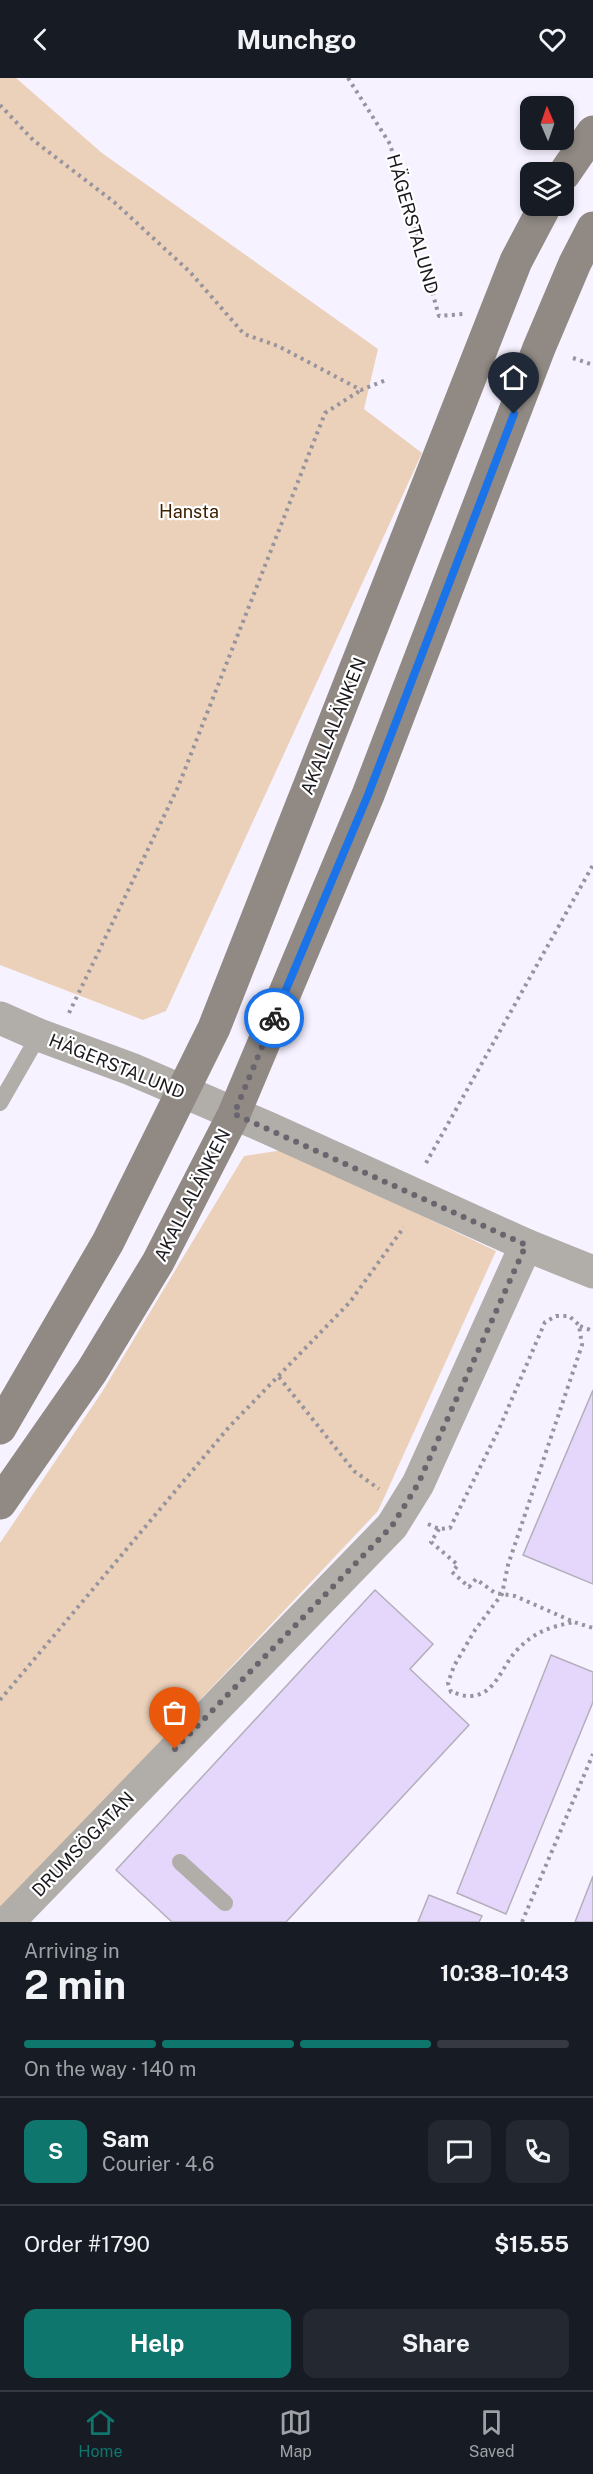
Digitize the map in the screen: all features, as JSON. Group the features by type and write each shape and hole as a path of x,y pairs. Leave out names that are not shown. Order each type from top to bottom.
{"main road":[{"path":"572,162 593,132"},
{"name":"AKALLALÄNKEN","path":"0,1428 108,1242 214,1028 516,261 540,216"},
{"name":"AKALLALÄNKEN","path":"0,1503 92,1371 158,1262 234,1114 368,795 539,348 575,263 593,228"}],"street":[{"name":"HÄGERSTALUND","path":"0,1018 131,1069 526,1245 593,1272"},
{"name":"DRUMSÖGATAN","path":"26,1916 392,1526 418,1484 526,1245"}],"lane":[{"path":"0,1103 47,1038"},
{"path":"180,1862 225,1903"}],"path":[{"name":"HÄGERSTALUND","path":"348,78 390,144 439,316 470,314"},
{"path":"0,105 33,140 114,202 190,272 244,334 278,346 361,390"},
{"path":"573,358 593,365"},
{"path":"47,1038 178,787 326,413 361,390 386,380"},
{"path":"426,1164 593,865"},
{"path":"0,1700 229,1427 350,1302 404,1227"},
{"path":"427,1523 439,1529 450,1528 458,1515 499,1429 545,1322 556,1316 569,1316 579,1325 593,1331"},
{"path":"574,1622 544,1628 515,1651 499,1677 486,1691 470,1696 452,1692 448,1683 454,1666 475,1630 502,1594 508,1564 582,1345 579,1325"},
{"path":"279,1377 354,1471 381,1490"},
{"path":"439,1529 431,1542 458,1565 452,1572 469,1587 476,1579 495,1593 515,1596 593,1628"},
{"path":"522,1922 593,1754"}],"green space":[{"name":"Hansta","path":"0,78 16,78 102,153 378,349 364,409 422,453 166,1011 143,1020 0,965"},
{"path":"283,1150 496,1251 378,1511 0,1912 0,1543 102,1392 244,1156"}],"building":[{"path":"593,1390 593,1584 523,1555"},
{"path":"375,1590 433,1644 410,1669 469,1725 286,1922 172,1922 116,1870"},
{"path":"551,1655 593,1672 593,1702 506,1914 457,1893"},
{"path":"593,1876 593,1922 575,1922"},
{"path":"429,1895 482,1916 479,1922 418,1922"}],"way so far":[{"path":"175,1749 392,1526 418,1484 526,1245 234,1114 274,1018"}],"route":[{"path":"274,1018 368,795 514,414"}]}
